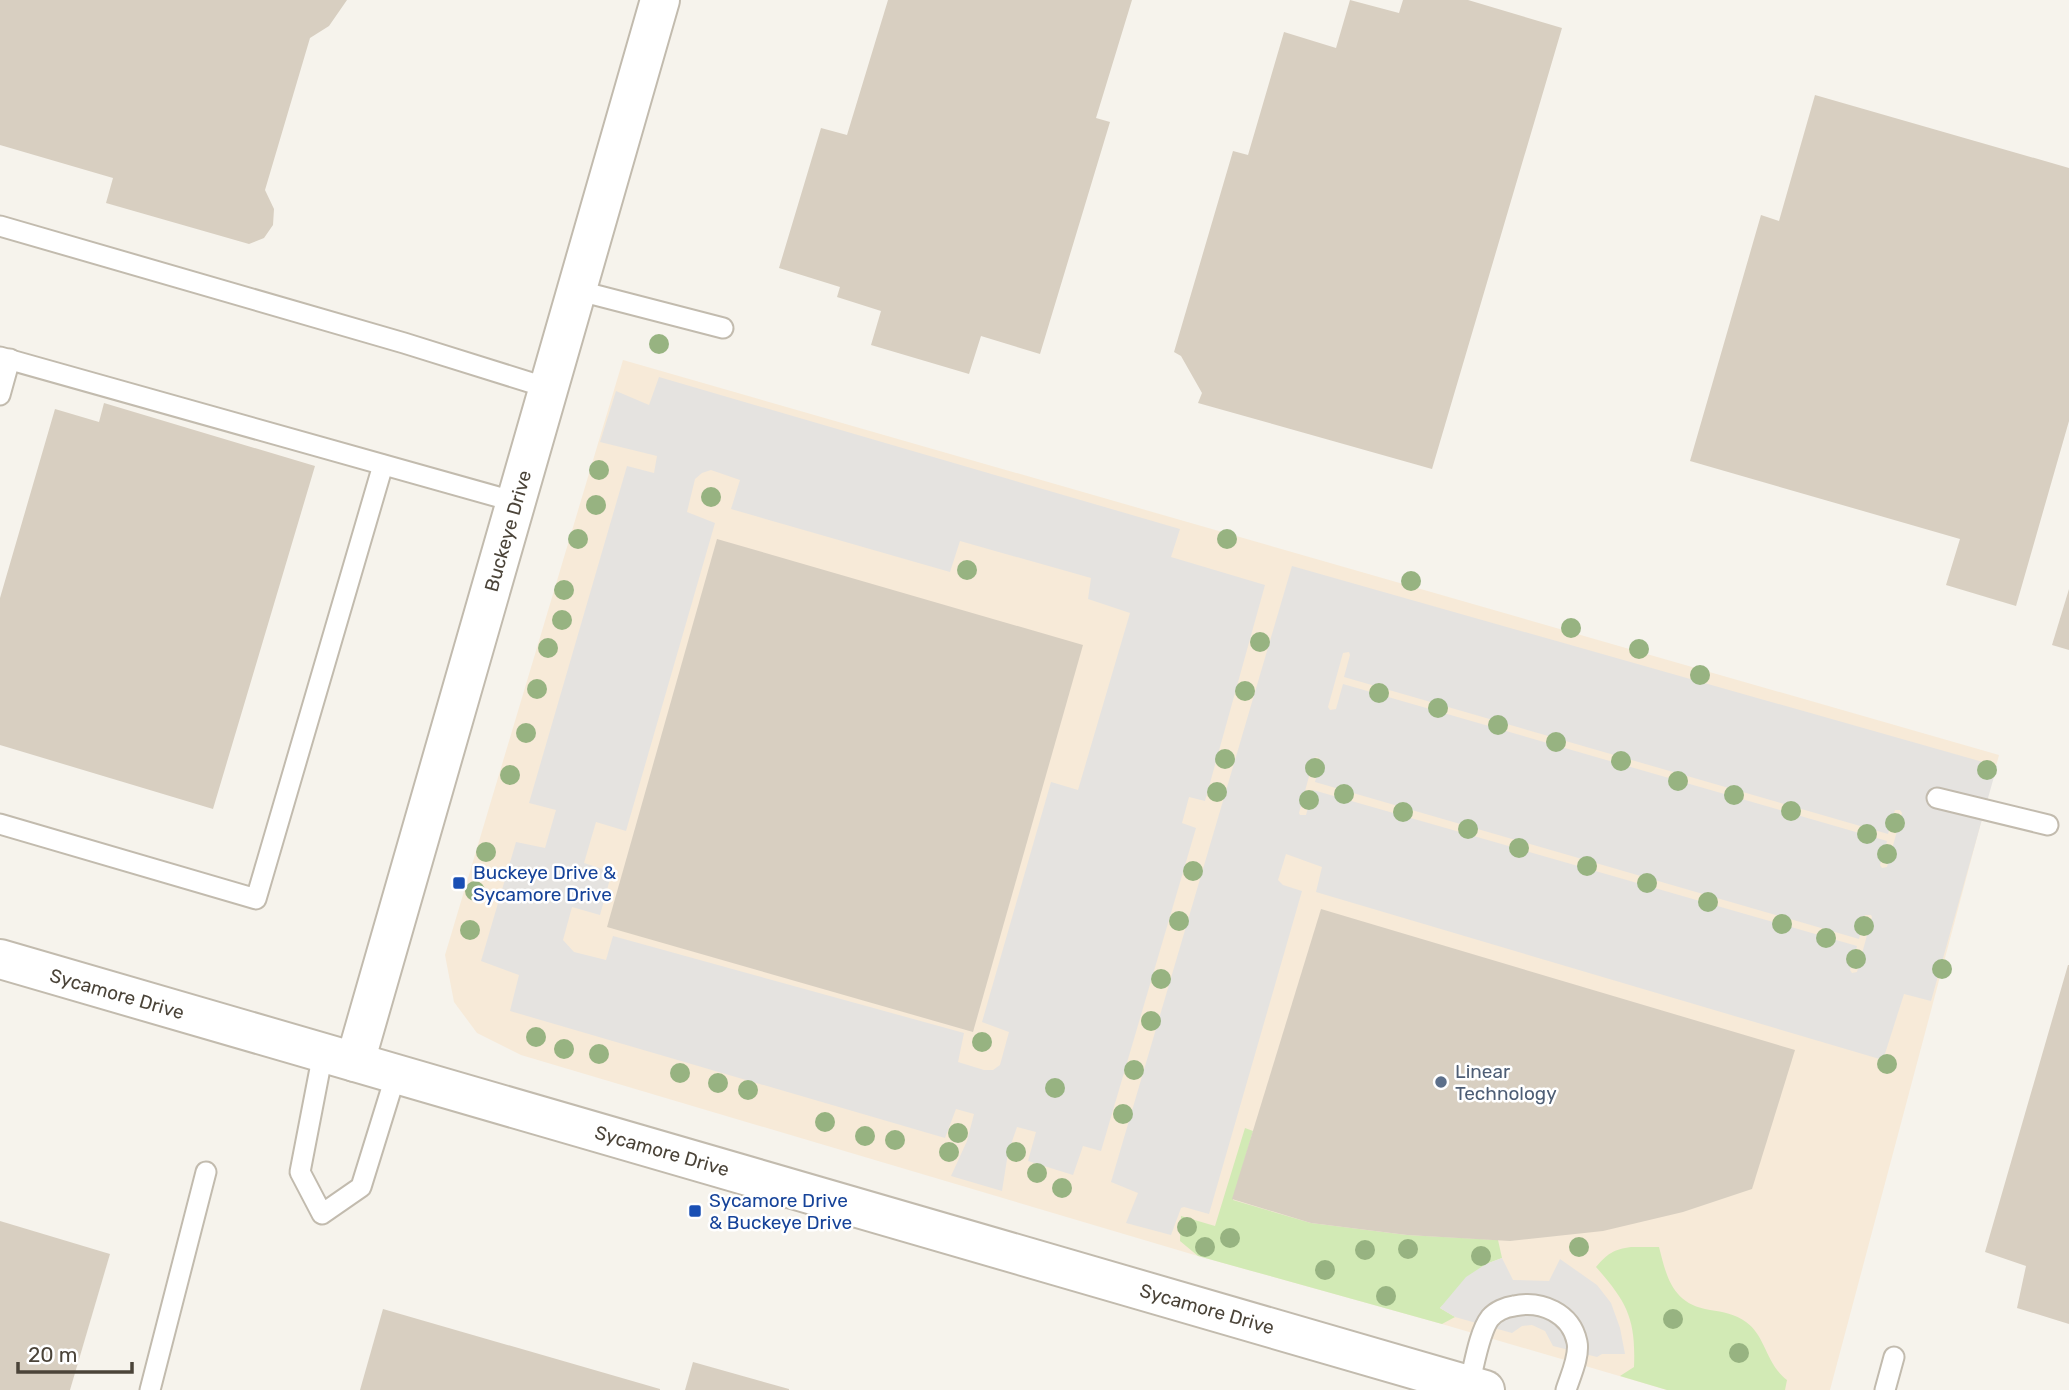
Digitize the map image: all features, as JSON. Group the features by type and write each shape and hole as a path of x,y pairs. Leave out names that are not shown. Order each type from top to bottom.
{"street":[{"name":"Buckeye Drive","path":"339,1058 516,502 660,0"},
{"name":"Sycamore Drive","path":"0,960 396,1074 1422,1381 1477,1388"}],"lane":[{"path":"0,226 548,388"},
{"path":"576,290 723,328"},
{"path":"0,395 5,358 516,502"},
{"path":"0,824 256,899 383,465"},
{"path":"1937,799 2048,825"},
{"path":"339,1058 300,1172 323,1214 361,1187 396,1074"},
{"path":"150,1390 206,1172"},
{"path":"1477,1388 1486,1325 1492,1315 1506,1307 1527,1303 1540,1304 1556,1312 1572,1326 1578,1345 1566,1390"},
{"path":"1885,1390 1894,1357"}],"shaded area":[{"name":"Linear Technology","path":"623,360 1999,755 1830,1390 1667,1390 1198,1256 521,1055 477,1033 454,1002 445,955"},
{"path":"659,377 1180,529 1171,557 1265,585 1205,801 1189,797 1182,823 1196,828 1101,1151 1083,1146 1073,1175 1028,1161 1036,1132 1017,1127 1008,1153 1002,1191 951,1176 967,1141 974,1114 956,1109 945,1138 510,1011 519,975 481,961 516,842 545,848 556,810 529,803 627,466 654,473 657,456 600,442 616,391 649,405","holes":["711,470 740,480 731,509 950,572 960,541 1091,578 1088,599 1130,613 1078,790 1051,782 982,1022 1009,1032 1000,1065 993,1070 958,1062 964,1033 613,936 606,960 574,952 563,940 572,907 600,915 612,872 584,863 596,822 626,831 715,523 687,512 695,479"]},
{"path":"1292,566 1997,766 1931,1001 1904,994 1883,1060 1316,892 1322,867 1286,854 1278,880 1283,885 1302,891 1209,1214 1181,1208 1171,1235 1126,1223 1138,1193 1111,1182","holes":["1349,652 1344,677 1888,834 1895,810 1900,810 1902,813 1887,867 1882,868 1880,865 1887,841 1343,684 1336,709 1330,710 1328,707 1343,653","1314,758 1321,760 1315,782 1859,939 1865,915 1871,915 1857,972 1852,973 1850,970 1857,946 1313,790 1306,815 1300,815"]},
{"path":"1502,1258 1513,1280 1549,1281 1560,1259 1597,1285 1611,1303 1625,1354 1602,1354 1597,1357 1553,1346 1545,1331 1532,1325 1522,1326 1512,1333 1455,1317 1440,1308 1466,1277 1486,1264"}],"green space":[{"path":"1245,1128 1253,1131 1233,1200 1311,1223 1407,1235 1498,1240 1502,1258 1486,1264 1440,1308 1455,1317 1442,1324 1198,1256 1180,1241 1181,1216 1215,1226"},
{"path":"1631,1247 1659,1247 1665,1270 1680,1296 1698,1307 1738,1317 1753,1328 1774,1366 1787,1380 1785,1390 1667,1390 1620,1376 1634,1367 1631,1323 1622,1301 1596,1267 1611,1253"}],"building":[{"path":"0,0 347,0 329,26 310,38 265,190 274,209 273,225 264,238 249,244 106,203 113,178 0,145"},
{"path":"888,0 1132,0 1096,118 1110,122 1040,354 981,336 969,374 871,345 881,311 837,297 840,287 779,268 821,128 847,135"},
{"path":"1350,0 1399,13 1403,0 1468,0 1562,28 1432,469 1198,403 1202,393 1181,356 1174,352 1233,151 1248,155 1284,32 1336,48"},
{"path":"1815,95 2069,168 2069,421 2016,606 1946,585 1960,539 1690,461 1761,215 1779,221"},
{"path":"104,403 315,466 213,809 0,745 0,598 55,409 99,422"},
{"path":"717,539 1083,645 973,1032 607,927"},
{"path":"2069,589 2069,650 2052,645"},
{"path":"1321,909 1795,1050 1752,1189 1683,1212 1603,1231 1510,1241 1407,1235 1311,1223 1232,1199"},
{"path":"2068,965 2069,1324 2017,1308 2026,1266 1985,1252"},
{"path":"0,1221 110,1254 70,1390 0,1390"},
{"path":"383,1309 660,1389 660,1390 360,1390"},
{"path":"693,1362 789,1389 789,1390 685,1390"}],"place":[{"name":"Buckeye Drive & Sycamore Drive","path":"459,883"},
{"name":"Linear Technology","path":"1441,1082"},
{"name":"Sycamore Drive & Buckeye Drive","path":"695,1211"}]}
